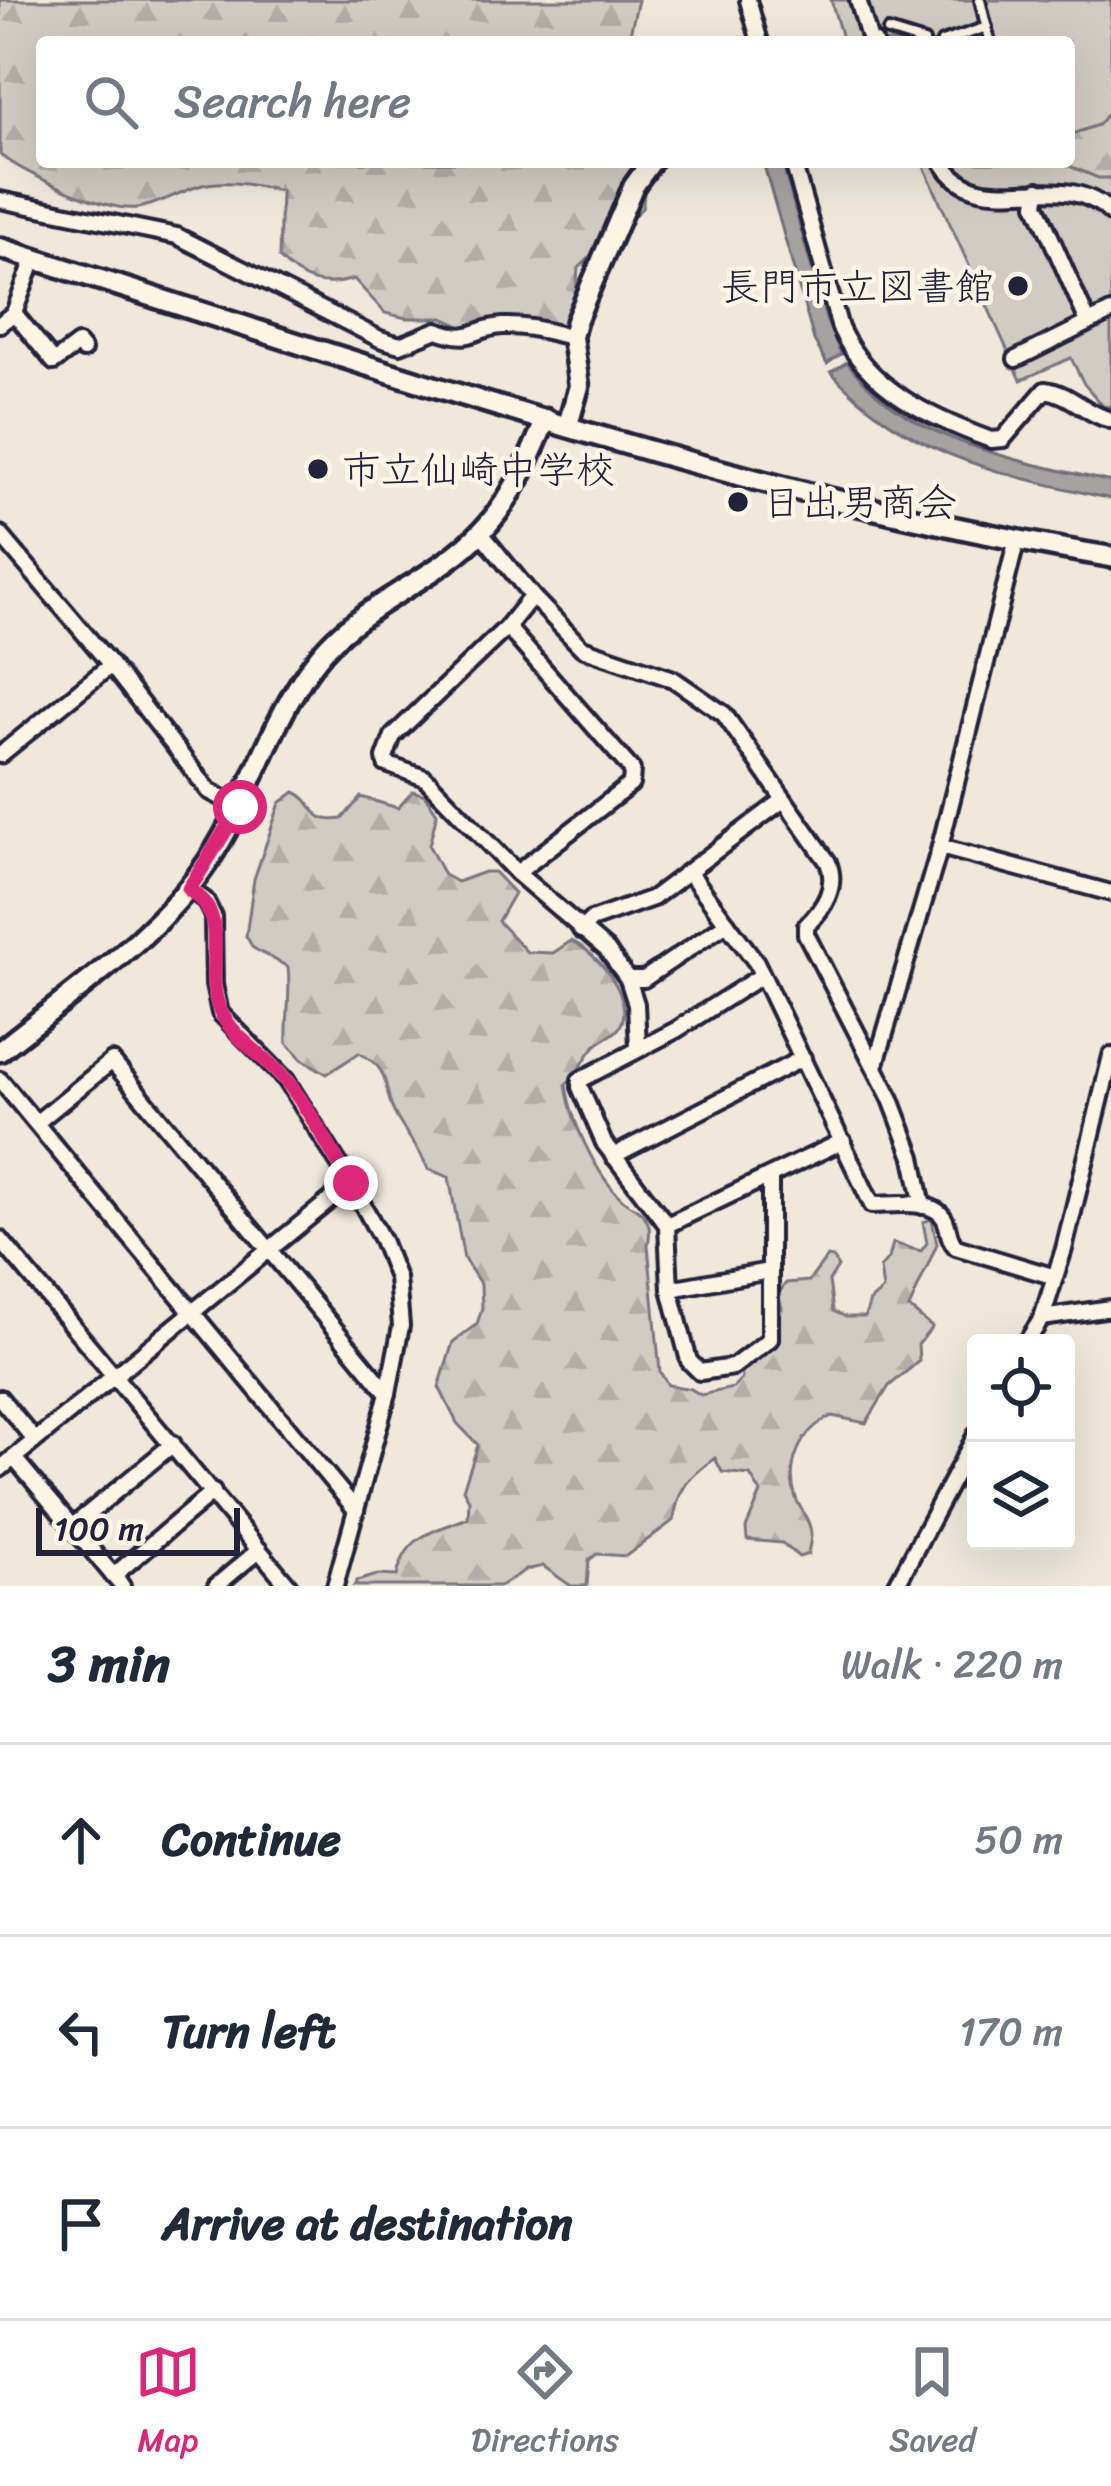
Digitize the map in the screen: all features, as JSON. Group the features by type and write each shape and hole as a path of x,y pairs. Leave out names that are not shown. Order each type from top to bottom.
{"street":[{"path":"748,0 758,36"},
{"path":"858,0 869,36"},
{"path":"568,425 579,386 572,338 633,187 647,168"},
{"path":"796,168 840,328 852,353 872,374 917,407 991,440 1003,439 1045,390 1062,392 1093,416 1111,420"},
{"path":"946,168 955,179 991,194 1066,190 1092,197 1111,214"},
{"path":"1016,358 1102,320 1036,205 1038,190"},
{"path":"0,200 177,236 380,340 400,345 437,330 461,339 497,326 530,327 572,338"},
{"path":"0,248 546,419 789,488 1111,556"},
{"path":"0,323 14,313 34,259"},
{"path":"14,313 54,362 78,344 82,350"},
{"path":"0,1051 189,889 240,807 310,669 336,639 481,533 506,503 546,419"},
{"path":"481,533 582,648 673,679 724,714 832,870 824,908 806,926 806,934 875,1067 913,1157 923,1206"},
{"path":"0,534 111,664 209,791 240,807"},
{"path":"875,1067 940,847 1017,539"},
{"path":"532,596 507,627 393,736 386,764 424,778 517,873 608,950 628,979 636,1004 638,1048"},
{"path":"507,627 632,770 632,784 517,873"},
{"path":"0,755 111,664"},
{"path":"581,930 591,920 653,898 782,801"},
{"path":"940,847 1111,893"},
{"path":"689,872 761,976 872,1205 923,1206 941,1214 956,1247 1052,1276"},
{"path":"189,889 205,900 213,916 214,985 220,1013 286,1080 351,1183 397,1278 401,1326 388,1393 335,1586"},
{"path":"628,979 644,979 727,922"},
{"path":"761,976 676,1030 580,1080 613,1156 668,1225 670,1289 689,1361 700,1372 733,1367 770,1340 770,1177"},
{"path":"1032,1334 1042,1318 1064,1249 1111,1056"},
{"path":"613,1156 803,1058"},
{"path":"36,1123 112,1061 388,1393"},
{"path":"0,1080 356,1510"},
{"path":"668,1225 843,1141"},
{"path":"0,1469 351,1183"},
{"path":"0,1239 289,1586"},
{"path":"670,1289 769,1270"},
{"path":"1042,1318 1111,1308"},
{"path":"0,1398 34,1439"},
{"path":"896,1586 972,1442"},
{"path":"72,1527 172,1444"},
{"path":"14,1458 117,1581 213,1492"},
{"path":"216,1586 259,1550"}],"lane":[{"path":"980,0 989,36"},
{"path":"960,36 987,27"},
{"path":"888,31 904,36"}],"green space":[{"path":"0,0 638,0 629,36 36,36 36,168 648,168 642,208 578,269 566,325 538,337 469,330 443,318 385,313 354,279 312,281 295,272 279,258 281,191 208,184 145,206 123,208 67,190 0,155"},
{"path":"831,0 1111,0 1111,407 1103,406 1084,384 1071,358 1021,380 925,168 1075,168 1075,36 841,36"},
{"path":"1111,109 1111,178 1074,168 1075,133 1098,125"},
{"path":"413,791 425,795 437,813 429,846 444,875 457,882 494,872 514,893 498,921 527,952 553,953 571,941 592,955 619,991 623,1017 619,1028 595,1046 566,1084 594,1161 612,1189 643,1214 648,1224 660,1372 668,1385 701,1395 733,1388 742,1379 741,1366 778,1341 777,1315 782,1308 778,1294 786,1283 809,1281 827,1257 838,1267 829,1281 833,1311 865,1317 870,1301 883,1290 880,1268 893,1243 921,1251 927,1243 923,1222 932,1219 937,1244 909,1308 932,1327 918,1345 919,1361 889,1386 866,1423 832,1416 811,1430 798,1450 793,1486 811,1529 808,1554 799,1557 782,1543 747,1540 746,1528 761,1493 750,1475 722,1472 715,1458 686,1484 674,1520 626,1556 597,1554 589,1560 587,1586 571,1586 543,1566 500,1586 354,1586 377,1575 397,1576 414,1543 468,1518 469,1500 463,1489 478,1445 457,1423 439,1387 453,1342 477,1324 481,1285 464,1259 449,1177 428,1169 392,1108 378,1067 359,1053 327,1074 302,1059 287,1043 288,967 253,948 246,936 254,879 280,803 295,792 318,815 331,820 342,819 361,797 398,808"}],"shaded area":[{"path":"765,168 784,168 826,319 841,354 827,364 814,340"},
{"path":"847,362 872,390 933,430 1002,456 1111,482 1111,499 996,471 925,443 892,425 831,372"}],"place":[{"name":"長門市立図書館","path":"1018,286"},
{"name":"市立仙崎中学校","path":"318,469"},
{"name":"日出男商会","path":"738,502"}],"route":[{"path":"240,807 189,889 205,900 213,916 214,985 220,1013 286,1080 351,1183"}]}
